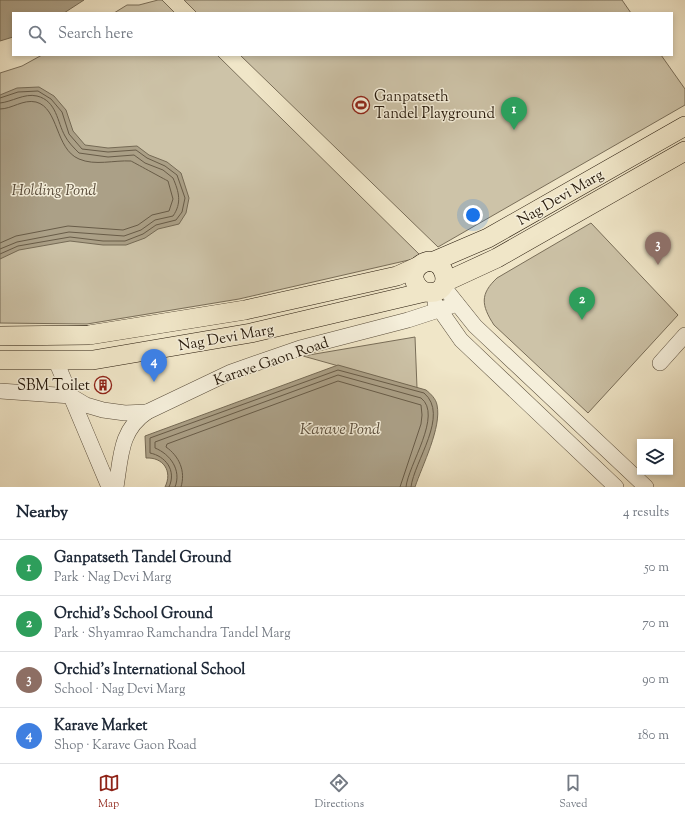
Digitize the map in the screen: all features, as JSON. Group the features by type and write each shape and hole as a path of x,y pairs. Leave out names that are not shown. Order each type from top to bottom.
{"main road":[{"name":"Nag Devi Marg","path":"0,336 89,335 245,310 397,276 488,238 685,126"},
{"name":"Nag Devi Marg","path":"0,360 93,360 251,334 436,288 497,258 685,151"},
{"path":"425,264 442,267 444,271 436,288 416,287 414,282 414,272 425,264"}],"street":[{"path":"436,288 457,304 475,326 646,487"},
{"path":"436,288 439,311 461,340 616,487"},
{"name":"Karave Gaon Road","path":"116,487 126,436 130,427 137,419 147,412 231,372 300,348 439,311 457,304"},
{"path":"660,363 683,341"},
{"path":"56,361 108,487"},
{"path":"0,392 71,396 86,405 103,410 126,413 147,412"}],"shaded area":[{"path":"162,0 174,12 116,12 127,5 139,5"},
{"path":"184,0 622,0 630,12 196,12"},
{"path":"40,56 218,56 422,257 239,299 87,324 0,323 0,73 22,66"},
{"path":"241,56 662,56 685,89 685,105 438,247"},
{"path":"591,223 678,315 588,413 494,325 485,306 484,300 488,289 497,278"},
{"path":"415,337 417,388 303,356"}],"water":[{"path":"0,0 84,0 66,12 12,12 12,37 0,41"},
{"name":"Holding Pond","path":"39,87 54,96 66,110 73,131 85,145 108,148 137,146 149,155 167,162 181,173 189,198 186,213 179,224 158,229 145,238 126,245 103,245 70,241 19,250 0,259 0,95 17,88"},
{"name":"Karave Pond","path":"338,365 426,390 434,399 437,405 437,424 415,487 165,487 168,476 165,466 157,460 146,458 145,436"}],"place":[{"name":"Ganpatseth Tandel Playground","path":"361,105"},
{"name":"Ganpatseth Tandel Ground","path":"514,130"},
{"name":"Orchid's International School","path":"658,265"},
{"name":"Orchid's School Ground","path":"582,320"},
{"name":"Karave Market","path":"154,382"},
{"name":"SBM Toilet","path":"103,385"}]}
